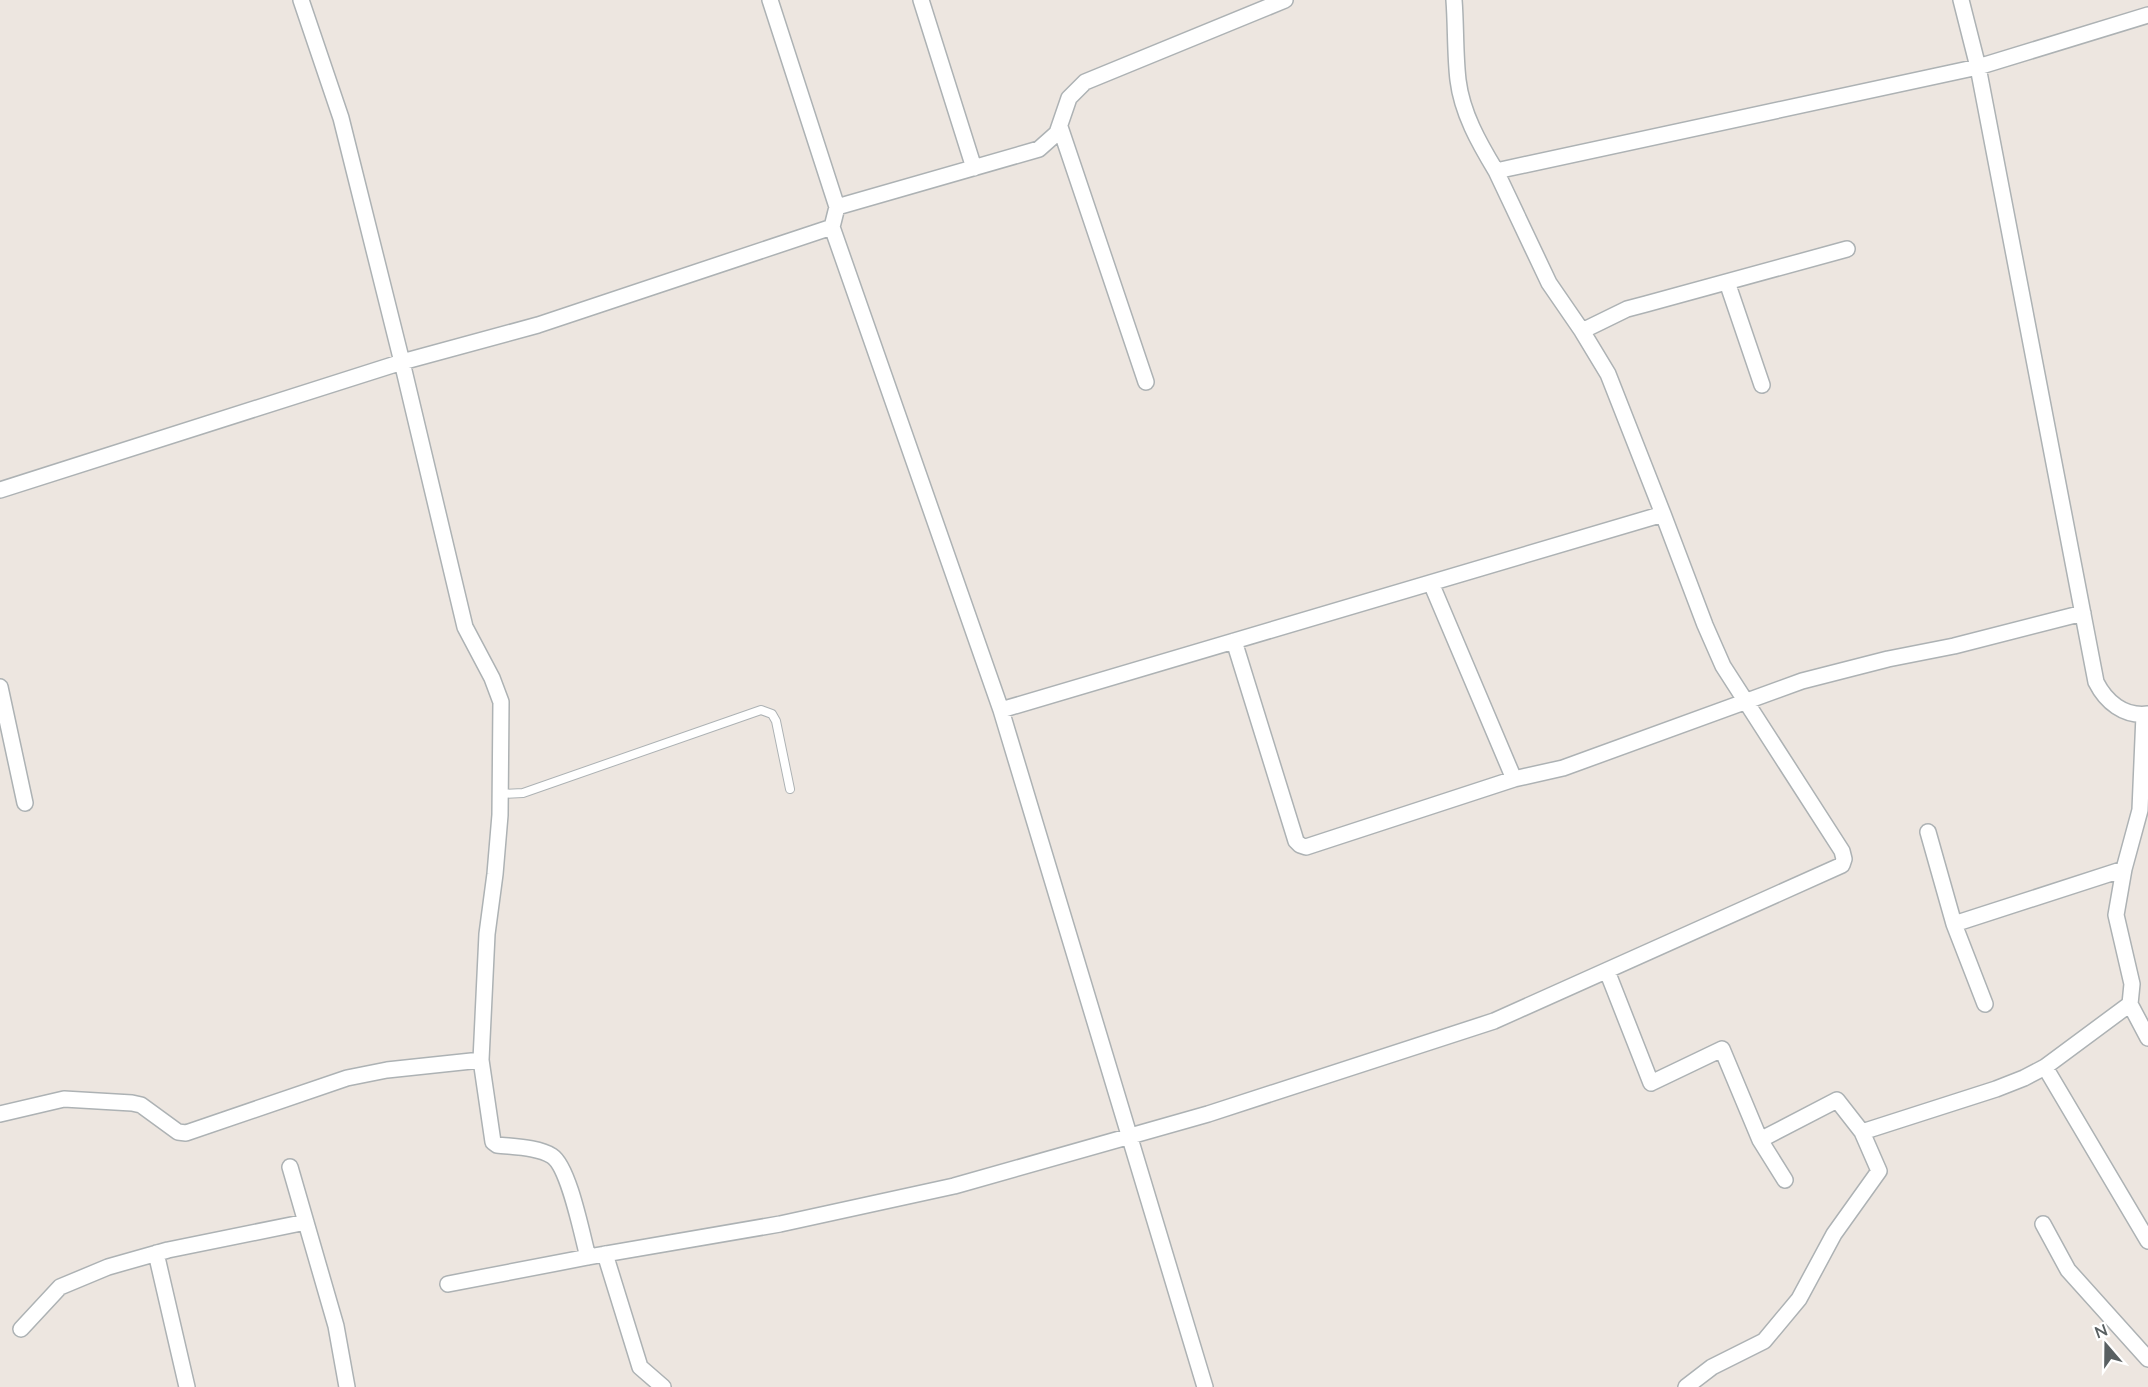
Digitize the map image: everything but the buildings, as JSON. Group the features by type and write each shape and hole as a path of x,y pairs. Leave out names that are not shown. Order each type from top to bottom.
{"street":[{"path":"301,0 341,118 465,627 492,678 501,702 500,794 495,874 487,934 481,1060 493,1142 497,1145 545,1152 560,1163 588,1257"},
{"path":"770,0 837,207 832,227 1001,710 1205,1387"},
{"path":"921,0 974,168"},
{"path":"837,207 1039,148 1052,139 1059,127 1069,98 1085,82 1284,0"},
{"path":"448,1284 780,1224 954,1186 1220,1111 1494,1021 1842,865 1844,859 1842,851 1723,666 1608,374 1549,283 1496,171 1477,140 1461,96 1458,80 1455,0"},
{"path":"1961,0 1978,67 2096,682 2102,694 2113,705 2125,712 2146,715 2140,810 2124,869 2116,915 2132,984 2130,1004 2148,1038"},
{"path":"1496,171 1978,67 2148,15"},
{"path":"1059,127 1146,382"},
{"path":"0,490 402,362 538,325 832,227"},
{"path":"1582,331 1627,309 1847,249"},
{"path":"1727,282 1762,385"},
{"path":"1001,710 1663,514"},
{"path":"1431,583 1514,778"},
{"path":"1234,641 1296,841 1306,847 1514,778 1563,768 1802,681 2083,613"},
{"path":"0,687 25,803"},
{"path":"1928,832 1954,924 1985,1004"},
{"path":"1954,924 2124,869"},
{"path":"1607,971 1651,1083 1722,1049 1760,1140 1785,1180"},
{"path":"1862,1132 1996,1089 2045,1067 2130,1004"},
{"path":"0,1114 64,1099 132,1102 141,1105 178,1132 186,1133 347,1078 387,1070 481,1060"},
{"path":"2045,1067 2148,1241"},
{"path":"1686,1387 1712,1367 1764,1341 1799,1299 1834,1234 1879,1171 1862,1132 1837,1100 1760,1140"},
{"path":"290,1167 336,1326 347,1387"},
{"path":"21,1329 60,1287 108,1267 156,1253 306,1222"},
{"path":"2043,1224 2068,1270 2146,1354"},
{"path":"156,1253 187,1387"},
{"path":"605,1254 640,1367 663,1387"}],"lane":[{"path":"500,794 523,793 761,710 772,714 776,721 790,789"}]}
